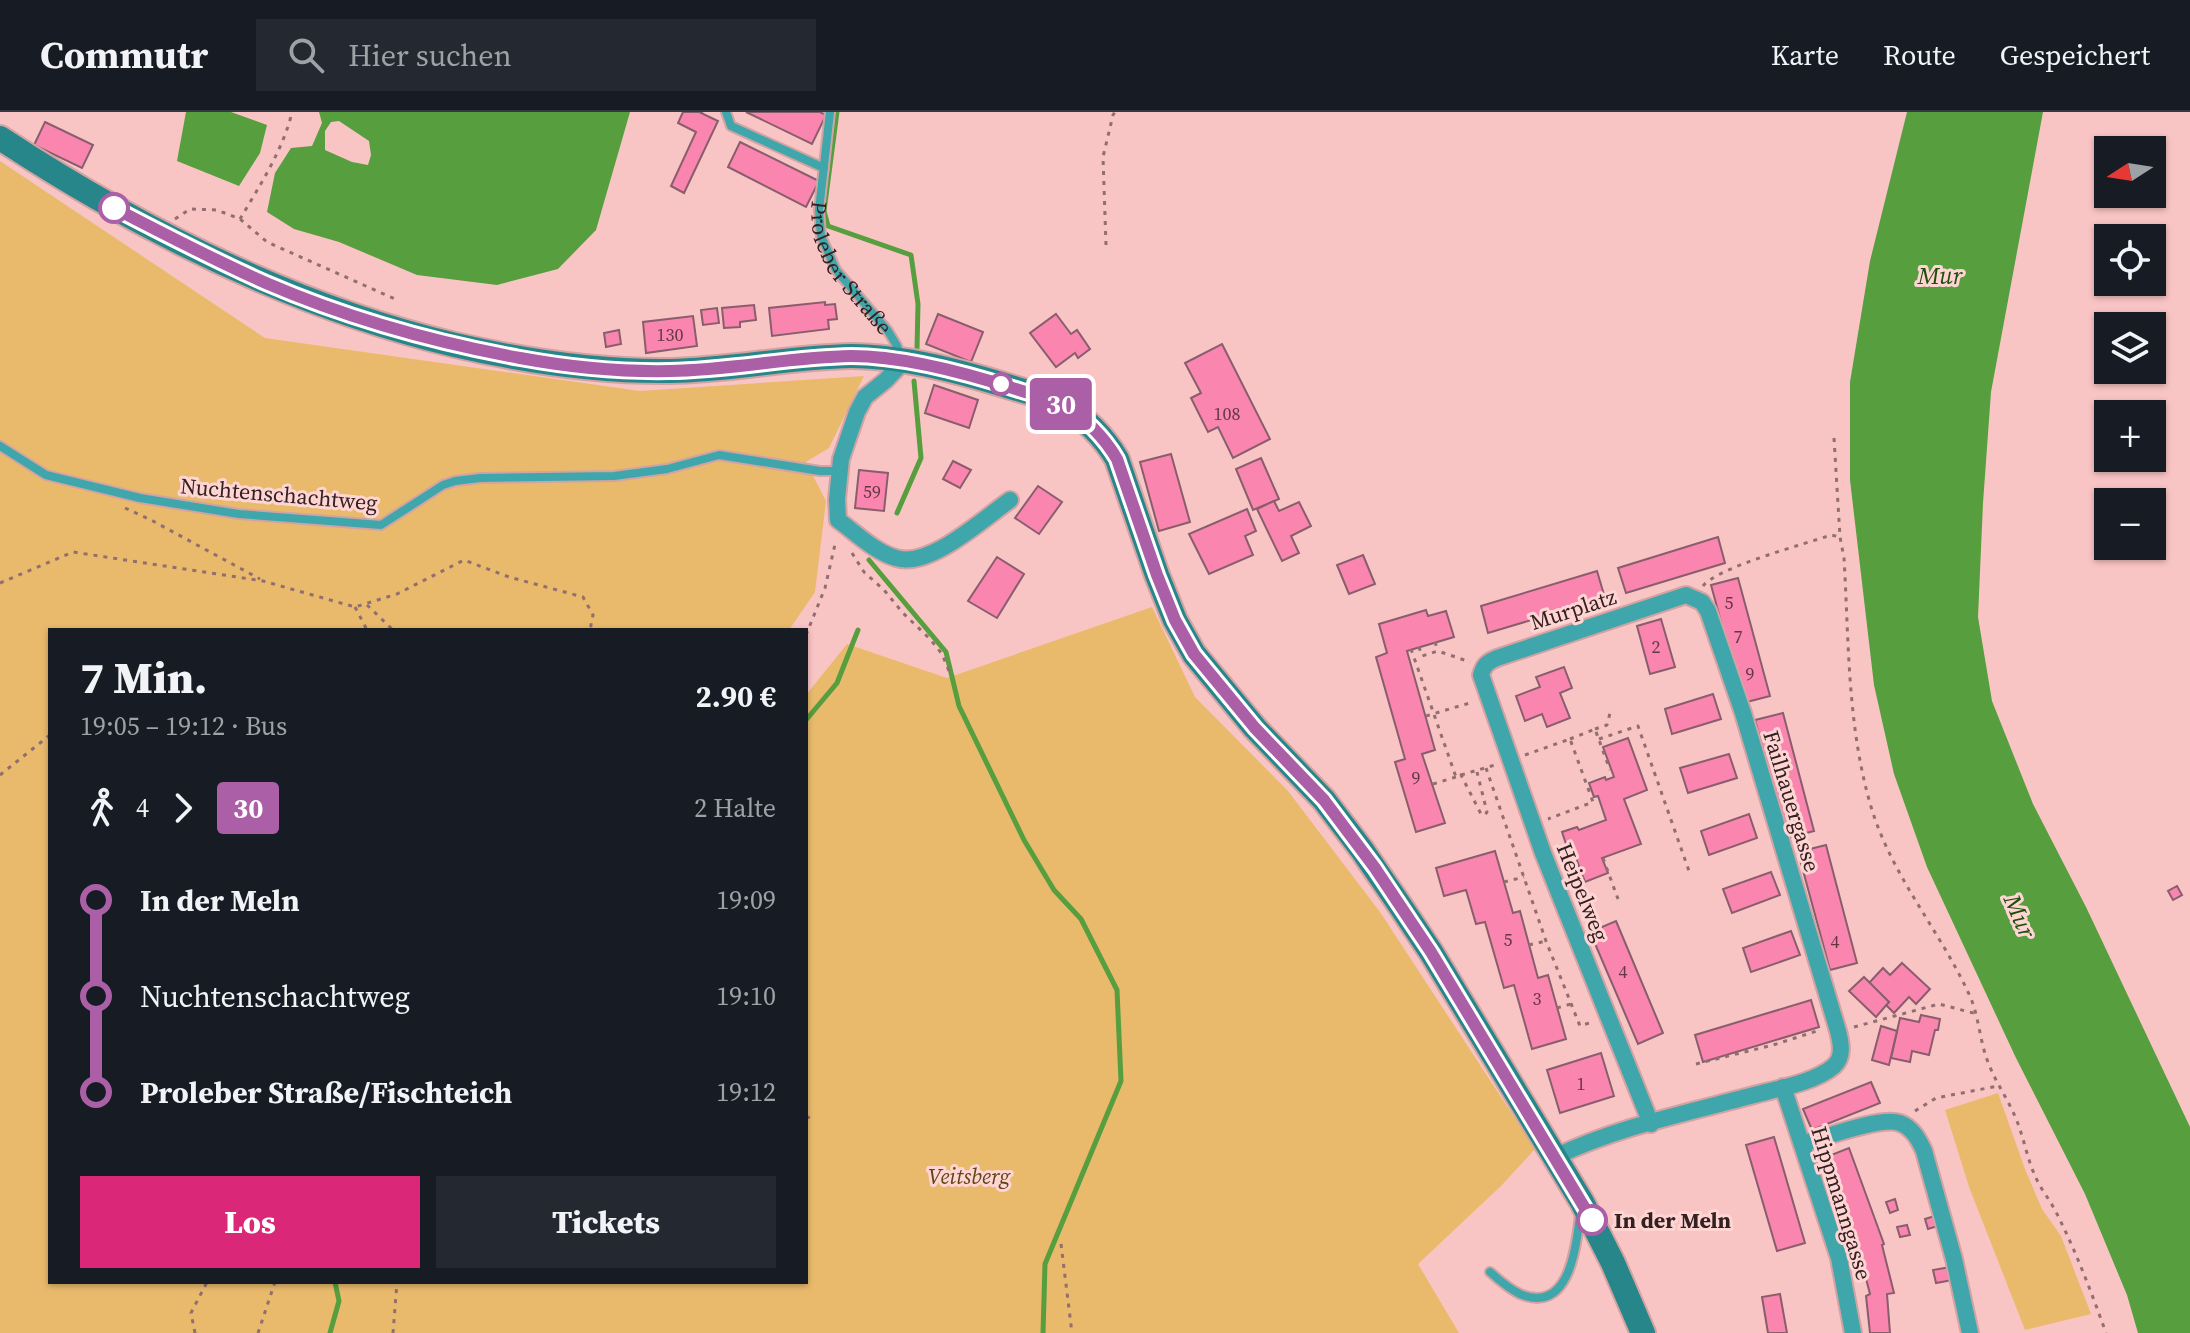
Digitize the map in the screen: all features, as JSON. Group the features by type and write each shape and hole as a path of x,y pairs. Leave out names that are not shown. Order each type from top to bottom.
{"main road":[{"name":"Proleber Straße","path":"0,138 46,169 160,232 269,284 349,314 442,341 522,358 582,366 668,371 725,369 852,356 903,362 998,383 1060,403 1079,416 1108,444 1125,477 1157,575 1175,620 1194,654 1255,728 1324,800 1431,952 1582,1202 1643,1333"}],"street":[{"name":"Proleber Straße","path":"838,520 841,459 857,412 865,397 903,362"},
{"path":"838,520 880,551 897,559 915,560 935,553 1010,500"},
{"name":"Murplatz","path":"1482,671 1488,662 1497,658 1690,596"},
{"name":"Failhauergasse","path":"1690,596 1708,611 1743,713 1838,1031"},
{"name":"Heipelweg","path":"1482,671 1488,697 1533,824 1651,1124"},
{"path":"1555,1157 1611,1134 1820,1075 1840,1059 1838,1031"},
{"name":"Hippmanngasse","path":"1783,1087 1839,1258 1853,1333"},
{"path":"1802,1144 1872,1123 1897,1121 1917,1137 1924,1151 1954,1259 1970,1333"}],"lane":[{"name":"Proleber Straße","path":"726,112 731,126 824,168"},
{"name":"Proleber Straße","path":"830,112 819,210 821,236 836,270 888,331 903,362"},
{"name":"Nuchtenschachtweg","path":"0,446 46,475 140,498 239,514 381,525 443,485 480,478 614,476 667,469 719,455 820,471 839,471"},
{"path":"1490,1272 1520,1294 1544,1297 1553,1293 1568,1275 1573,1260 1582,1202"}],"path":[{"path":"240,219 289,126 292,112"},
{"path":"1106,245 1103,157 1115,112"},
{"path":"160,232 190,209 217,210 240,219 267,242 395,299"},
{"path":"1834,438 1851,706 1864,780 1873,811 1901,876 1969,993 1978,1015 1983,1052 2013,1111 2036,1178 2078,1259 2106,1333"},
{"path":"125,509 263,581"},
{"path":"808,630 825,588 835,549 838,520"},
{"path":"838,520 864,572 930,639 942,654 949,671"},
{"path":"1690,596 1707,581 1734,568 1831,535 1840,537"},
{"path":"0,583 73,552 263,581 355,607 397,594 464,560 509,577 583,597 593,615 590,628"},
{"path":"367,605 391,628"},
{"path":"355,607 366,628"},
{"path":"1435,642 1438,651"},
{"path":"1419,647 1422,656 1438,651 1482,671"},
{"path":"1411,649 1459,776 1481,814 1487,812 1477,771 1459,776 1433,784"},
{"path":"1426,716 1488,697"},
{"path":"1510,760 1607,725 1611,709"},
{"path":"1599,739 1638,726 1689,871"},
{"path":"1595,729 1610,770"},
{"path":"0,775 48,737"},
{"path":"1533,824 1593,802 1570,739"},
{"path":"1486,768 1546,941 1580,1026 1608,1016"},
{"path":"1603,858 1618,899"},
{"path":"1504,882 1524,877"},
{"path":"1529,945 1546,941"},
{"path":"1557,1008 1571,1004"},
{"path":"1838,1031 1939,1004 1978,1015"},
{"path":"1696,1064 1813,1033"},
{"path":"1897,1121 1936,1098 1998,1086"},
{"path":"1061,1244 1072,1333"},
{"path":"195,1333 191,1313 206,1284"},
{"path":"258,1333 274,1284"},
{"path":"393,1333 397,1284"}],"green space":[{"name":"Veitsberg","path":"0,161 265,338 640,391 864,376 829,448 806,462 826,501 815,592 790,628 48,628 48,1284 808,1284 808,693 847,644 947,678 1152,607 1195,697 1288,791 1380,912 1535,1149 1502,1185 1418,1264 1459,1333 0,1333"},
{"path":"1998,1093 2025,1169 2042,1209 2061,1236 2091,1314 2025,1330 1969,1187 1945,1110"}],"water":[{"path":"186,112 231,112 267,125 260,153 239,186 177,161"},
{"path":"319,112 630,112 596,230 558,269 497,285 417,275 339,242 294,229 267,212 275,173 291,148 312,146 322,123","holes":["339,121 369,141 371,155 368,165 352,162 325,150 325,131 331,122"]},
{"name":"Mur","path":"1907,112 2043,112 1991,392 1978,617 1992,701 2033,804 2086,907 2190,1127 2190,1333 2138,1333 2127,1295 2085,1194 2016,1058 1927,867 1894,774 1874,685 1850,480 1850,382 1870,261"}],"building":[{"path":"683,112 702,112 718,121 684,193 671,186 696,132 678,123"},
{"path":"746,112 820,112 826,115 812,144"},
{"path":"45,122 93,145 82,168 34,145"},
{"path":"740,142 819,181 806,207 728,167"},
{"path":"825,302 825,305 835,304 837,319 828,320 829,329 772,336 769,308"},
{"path":"754,305 756,320 740,322 740,327 724,328 722,308"},
{"path":"717,308 719,323 703,325 701,310"},
{"path":"938,314 983,332 971,362 926,344"},
{"path":"1056,314 1071,334 1077,330 1090,349 1078,358 1075,353 1056,367 1030,333"},
{"path":"693,316 697,346 646,353 643,322"},
{"path":"619,330 621,344 606,347 604,333"},
{"path":"1222,344 1270,439 1233,458 1218,427 1208,432 1191,398 1201,393 1185,363"},
{"path":"934,385 978,400 969,428 925,413"},
{"path":"1171,454 1190,522 1159,531 1140,462"},
{"path":"1261,458 1279,499 1253,510 1236,469"},
{"path":"953,461 971,470 960,488 943,479"},
{"path":"859,470 888,473 884,511 855,508"},
{"path":"1038,486 1062,502 1039,534 1015,518"},
{"path":"1274,501 1279,511 1299,502 1311,526 1291,536 1299,553 1282,561 1257,509"},
{"path":"1247,509 1256,531 1245,536 1253,555 1209,574 1189,534"},
{"path":"1718,537 1725,563 1626,593 1618,568"},
{"path":"1363,555 1375,584 1349,594 1337,565"},
{"path":"997,557 1024,574 997,618 968,601"},
{"path":"1597,571 1605,598 1488,633 1481,606"},
{"path":"1738,578 1770,696 1743,703 1711,585"},
{"path":"1426,610 1428,616 1446,611 1454,637 1407,651 1435,750 1422,754 1445,823 1416,832 1395,762 1405,759 1376,657 1387,653 1379,624"},
{"path":"1661,619 1675,667 1650,674 1637,626"},
{"path":"1564,667 1572,688 1560,693 1570,718 1547,727 1542,714 1525,721 1516,696 1540,687 1536,677"},
{"path":"1713,694 1721,719 1672,734 1665,709"},
{"path":"1783,713 1814,831 1787,838 1755,720"},
{"path":"1628,738 1647,790 1624,799 1641,844 1602,858 1608,873 1585,882 1571,845 1567,847 1562,832 1577,827 1579,830 1606,820 1598,796 1594,797 1589,783 1614,777 1603,747"},
{"path":"1729,754 1737,778 1688,793 1680,768"},
{"path":"1749,814 1757,838 1709,855 1701,831"},
{"path":"1826,845 1857,963 1830,970 1798,852"},
{"path":"1495,851 1513,913 1520,911 1538,978 1548,975 1566,1039 1532,1049 1514,985 1504,988 1485,922 1476,924 1466,890 1444,896 1436,868"},
{"path":"1771,872 1780,895 1732,913 1723,889"},
{"path":"2177,886 2182,895 2173,900 2168,891"},
{"path":"1616,921 1663,1033 1638,1044 1590,932"},
{"path":"1791,931 1800,955 1751,972 1743,948"},
{"path":"1902,963 1930,989 1916,1004 1909,997 1894,1013 1886,1005 1889,1002 1869,983 1883,968 1890,975"},
{"path":"1864,977 1889,1002 1876,1017 1849,991"},
{"path":"1811,1000 1819,1027 1703,1062 1695,1035"},
{"path":"1921,1015 1940,1019 1929,1055 1912,1051 1910,1062 1891,1058 1900,1018 1919,1022"},
{"path":"1881,1026 1897,1031 1889,1065 1872,1060"},
{"path":"1601,1053 1614,1096 1560,1113 1547,1070"},
{"path":"1871,1082 1880,1103 1812,1130 1803,1109"},
{"path":"1774,1137 1805,1243 1777,1251 1746,1145"},
{"path":"1849,1148 1884,1244 1894,1293 1887,1294 1890,1333 1870,1333 1866,1296 1870,1294 1826,1157"},
{"path":"1895,1199 1898,1210 1890,1213 1886,1202"},
{"path":"1938,1215 1941,1225 1928,1229 1925,1219"},
{"path":"1907,1225 1910,1235 1900,1237 1897,1227"},
{"path":"1956,1266 1958,1279 1936,1283 1933,1270"},
{"path":"1780,1294 1787,1333 1768,1333 1762,1297"}],"waterway":[{"path":"837,112 824,211 828,226 911,255 918,304 917,348"},
{"path":"897,513 921,458 914,381"},
{"path":"869,560 946,652 959,706 1024,840 1054,890 1081,919 1117,990 1121,1081 1045,1264 1043,1333"},
{"path":"808,718 837,683 858,630"},
{"path":"330,1333 339,1301 335,1284"}],"bus line":[{"name":"30","path":"114,208 269,284 349,314 456,345 569,365 668,371 725,369 852,356 876,358 942,369 998,383 1060,403 1079,416 1108,444 1117,459 1157,575 1175,620 1194,654 1255,728 1324,800 1375,868 1431,952 1592,1220"}],"place":[{"name":"In der Meln","path":"1592,1220"}]}
